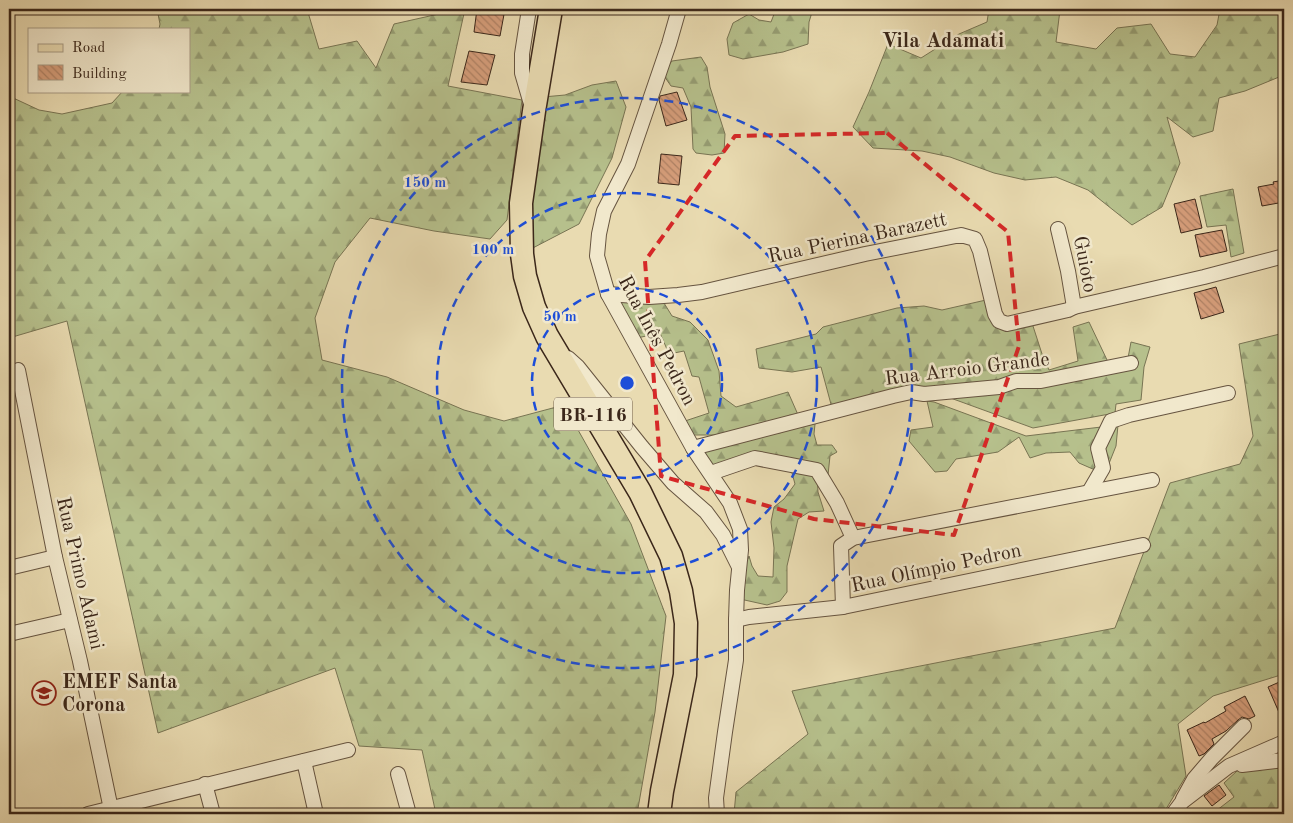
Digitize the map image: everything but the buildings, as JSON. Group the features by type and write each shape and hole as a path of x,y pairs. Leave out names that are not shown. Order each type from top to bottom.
{"main road":[{"name":"BR-116","path":"551,9 521,203 522,254 525,276 534,306 547,336 640,492 671,556 682,591 686,623 685,675 659,814"}],"street":[{"path":"529,9 522,54 522,72 534,111"},
{"name":"Rua Inês Pedron","path":"679,9 628,164 604,211 597,256 608,294 694,448 730,503 740,528 736,660 716,798 716,814"},
{"name":"Guioto","path":"1058,229 1074,307"},
{"name":"Rua Pierina Barazett","path":"608,294 649,297 678,296 702,292 865,254 961,235 975,239 980,251 995,314 1000,322 1007,324 1284,256"},
{"name":"Rua Inês Pedron","path":"551,344 578,368 642,448 673,483 706,512 723,534 739,567"},
{"name":"Rua Arroio Grande","path":"694,448 911,392 924,394 999,387 1016,381 1041,381 1131,363"},
{"name":"Rua Primo Adami","path":"18,370 55,557 86,688 111,812"},
{"path":"1089,492 1103,468 1098,448 1111,421 1129,415 1228,393"},
{"path":"711,473 755,458 817,470 837,503 853,538"},
{"path":"843,607 841,546 853,538 1152,480"},
{"name":"Rua Olímpio Pedron","path":"736,620 843,607 1142,544"},
{"path":"9,568 55,557"},
{"path":"9,634 70,620"},
{"path":"1173,814 1182,802 1194,779 1244,726"},
{"path":"1182,802 1229,766 1284,742"},
{"path":"88,814 111,812 205,784 348,750"},
{"path":"1229,766 1284,760"},
{"path":"304,761 316,814"},
{"path":"398,774 409,814"},
{"path":"205,784 213,814"}],"highlighted area":[{"path":"887,133 1008,232 1019,346 954,535 814,519 661,476 645,261 735,136"}],"green space":[{"path":"157,9 307,9 319,49 357,41 376,68 394,24 465,9 448,86 522,100 507,220 490,239 434,231 370,218 335,262 315,318 322,360 387,377 464,410 504,421 564,405 631,524 666,616 655,712 637,814 436,814 422,750 359,746 335,668 158,733 67,321 9,338 9,96 39,110 62,114 112,103 122,92 190,92 190,28 159,28"},
{"path":"776,9 813,9 809,22 808,44 783,52 743,59 729,55 727,39 733,23 749,14 759,20 771,22"},
{"path":"989,9 1062,9 1060,10 1056,42 1096,49 1117,28 1151,24 1170,54 1195,57 1217,25 1220,9 1284,9 1284,75 1245,91 1219,98 1213,131 1193,137 1167,117 1180,163 1162,207 1132,225 1088,190 1056,177 1025,180 994,173 950,157 922,151 873,148 853,127 888,44 921,58 959,34 987,22"},
{"path":"701,57 707,67 710,87 725,134 724,153 712,155 696,153 693,149 691,107 683,88 671,86 662,73 672,61"},
{"path":"616,81 626,107 612,158 579,224 527,251 543,97 565,95 592,85"},
{"path":"1233,189 1244,253 1231,257 1226,225 1207,227 1200,196"},
{"path":"986,300 994,326 1005,329 1032,323 1049,370 1078,361 1073,327 1089,322 1108,362 1128,358 1131,342 1150,347 1144,367 1141,400 1116,404 1115,413 1033,428 912,384 832,408 821,367 792,372 759,368 756,349 816,334 823,327 897,308 924,306 942,310"},
{"path":"633,301 664,303 672,316 690,322 708,340 719,371 721,396 736,407 788,392 799,417 731,436 691,435 685,421 709,413 699,377 692,376 684,351 669,354 660,333 637,338 620,303"},
{"path":"1284,333 1284,674 1213,696 1178,724 1186,776 1163,814 734,814 736,792 808,734 792,691 1115,628 1170,483 1240,464 1253,436 1239,344"},
{"path":"927,401 1026,436 1118,425 1116,446 1108,466 1095,470 1079,463 1070,452 1046,453 1030,458 1019,437 998,452 956,459 947,471 935,472 909,441 911,430 933,427"},
{"path":"812,419 815,424 814,434 817,445 832,445 837,452 830,456 828,475 817,474 818,492 824,511 809,512 798,519 787,566 787,592 780,601 767,605 740,599 745,566 749,556 758,576 773,577 774,548 771,522 774,507 784,499 795,484 789,462 710,468 699,453"},
{"path":"1284,765 1284,807 1265,814 1212,814 1234,797 1224,783 1238,770"}],"place":[{"name":"EMEF Santa Corona","path":"44,693"}],"district":[{"name":"Vila Adamati","path":"943,40"}]}
